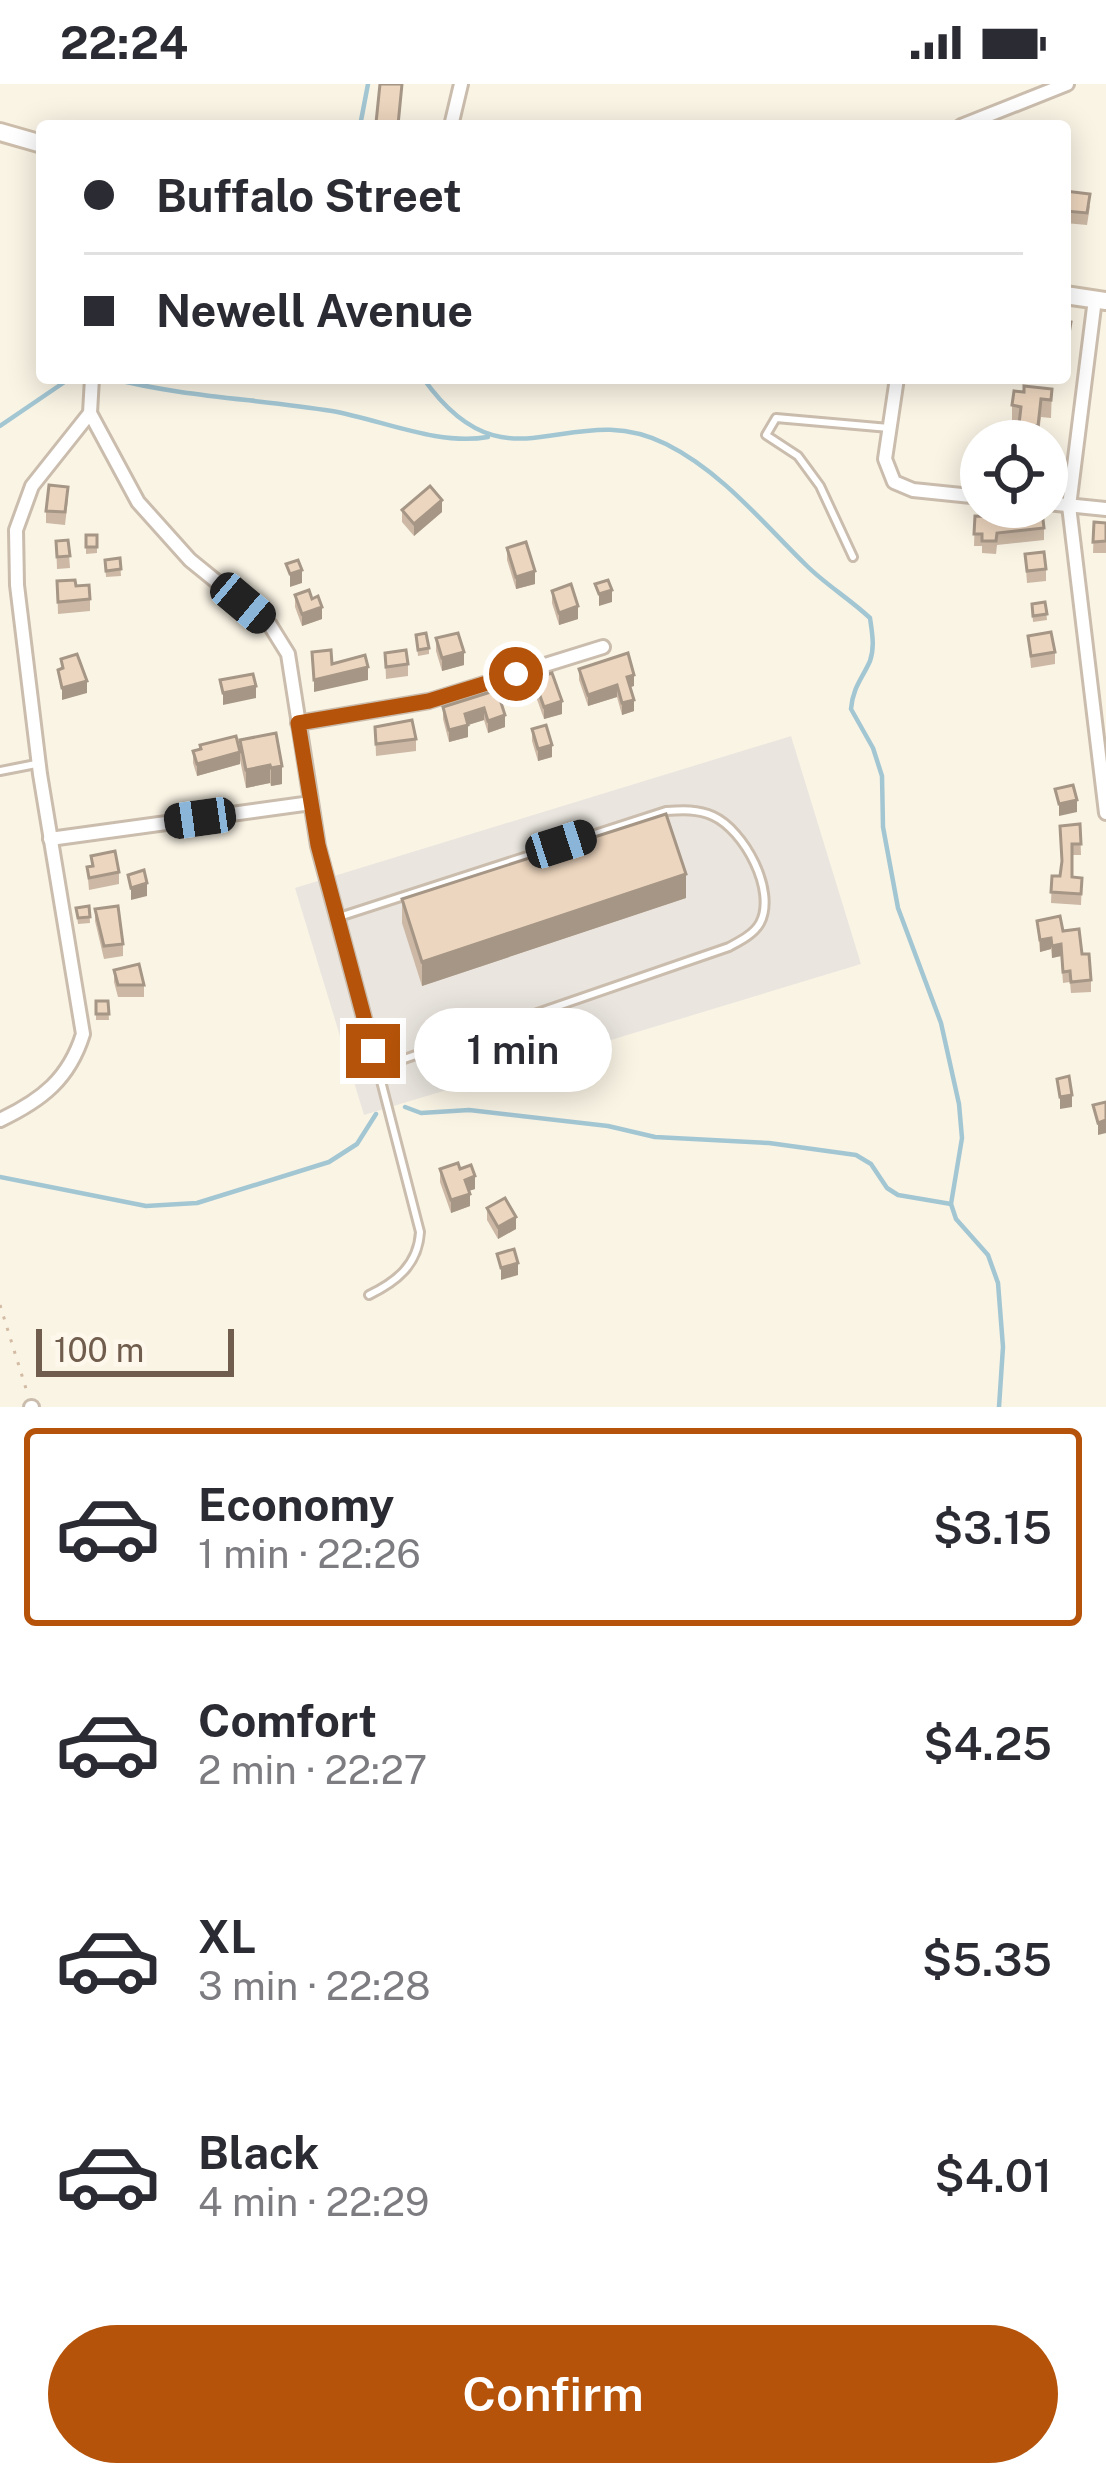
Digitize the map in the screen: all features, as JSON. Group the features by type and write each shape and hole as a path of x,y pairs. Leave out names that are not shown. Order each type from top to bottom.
{"main road":[{"path":"0,132 36,141"}],"street":[{"path":"452,120 461,84"},
{"path":"976,120 1067,84"},
{"path":"1100,300 1069,506 1102,749 1106,813"},
{"path":"92,384 91,413 138,502 190,560 270,625 288,654 311,803 336,918 373,1051"},
{"path":"896,384 884,459 894,482 913,490 960,495"},
{"path":"0,1120 38,1100 61,1081 75,1060 83,1034 39,763 17,585 16,530 32,486 91,413"},
{"path":"1069,506 1106,509"},
{"path":"298,723 429,701 603,647"},
{"path":"50,839 311,803"}],"lane":[{"path":"853,557 820,485 798,456 766,435 776,418 889,428"},
{"path":"0,771 39,763"},
{"path":"336,918 602,830 688,810 711,814 729,826 741,840 762,886 759,924 730,947 378,1068"},
{"path":"369,1295 403,1274 416,1253 420,1232 373,1051"}],"path":[{"path":"0,1305 32,1407"}],"shaded area":[{"path":"791,736 861,964 364,1115 295,888"}],"building":[{"path":"380,84 402,84 398,120 376,120"},
{"path":"1071,192 1090,194 1087,213 1071,212"},
{"path":"1024,386 1052,389 1051,400 1041,399 1039,420 1019,420 1021,407 1012,405 1014,391 1024,392"},
{"path":"49,485 68,487 65,512 46,511"},
{"path":"430,486 442,500 414,524 402,510"},
{"path":"1094,522 1106,523 1106,541 1093,542"},
{"path":"974,528 1044,528 997,533 996,541 982,541 982,534 974,534"},
{"path":"86,535 97,535 97,547 86,547"},
{"path":"68,540 70,556 57,557 56,541"},
{"path":"526,542 535,571 516,577 507,548"},
{"path":"1044,552 1046,569 1027,571 1025,554"},
{"path":"120,558 121,569 106,571 105,560"},
{"path":"298,560 302,570 290,574 286,564"},
{"path":"75,580 76,586 89,585 90,599 58,602 57,581"},
{"path":"608,580 612,590 599,594 595,584"},
{"path":"571,584 578,606 559,613 552,591"},
{"path":"309,590 322,607 302,614 295,595"},
{"path":"1045,602 1047,614 1033,616 1032,604"},
{"path":"1051,632 1055,652 1031,656 1028,636"},
{"path":"426,633 429,648 418,650 416,635"},
{"path":"458,633 464,652 442,658 436,638"},
{"path":"331,650 332,664 365,655 368,667 314,680 312,652"},
{"path":"406,650 408,664 386,667 385,653"},
{"path":"628,653 634,675 627,677 634,700 622,703 617,685 588,695 579,669"},
{"path":"77,654 87,681 62,688 61,659"},
{"path":"552,673 562,701 544,707 534,679"},
{"path":"253,674 256,686 223,693 220,680"},
{"path":"497,690 505,715 488,721 484,708 465,714 468,725 449,730 443,707"},
{"path":"412,720 416,739 376,744 375,727"},
{"path":"546,725 552,745 538,749 532,729"},
{"path":"276,733 282,766 246,770 240,740"},
{"path":"236,736 240,752 197,764 193,751 201,749 200,745"},
{"path":"1073,785 1077,800 1059,804 1055,789"},
{"path":"666,814 686,874 422,962 402,899"},
{"path":"1080,824 1081,844 1072,844 1072,877 1082,878 1081,894 1051,892 1052,876 1060,876 1060,826"},
{"path":"115,851 119,872 89,878 91,856"},
{"path":"144,870 147,883 131,888 128,875"},
{"path":"89,906 90,917 78,918 76,908"},
{"path":"118,906 123,944 104,946 95,909"},
{"path":"1060,916 1063,931 1079,929 1082,954 1089,954 1091,980 1071,982 1070,971 1063,972 1061,944 1052,946 1051,938 1040,940 1037,921"},
{"path":"139,964 144,985 118,985 114,970"},
{"path":"96,1001 108,1001 109,1014 96,1014"},
{"path":"1069,1076 1072,1095 1060,1097 1057,1079"},
{"path":"1106,1102 1106,1120 1098,1123 1093,1105"},
{"path":"458,1163 460,1169 471,1165 475,1176 465,1180 470,1194 451,1200 440,1169"},
{"path":"505,1198 516,1217 498,1227 487,1208"},
{"path":"514,1249 518,1263 501,1268 497,1254"}],"waterway":[{"path":"361,120 368,84"},
{"path":"0,426 62,384"},
{"path":"137,384 332,411 430,435 488,437"},
{"path":"428,384 454,413 483,432 511,438 631,432 666,444 723,483 814,572 870,618 872,656 851,709 882,776 883,827 898,908 941,1023 959,1104 962,1138 951,1204 956,1219 988,1255 998,1283 1003,1347 999,1407"},
{"path":"405,1107 421,1113 469,1110 608,1126 655,1137 769,1143 856,1155 871,1164 887,1188 898,1195 951,1204"},
{"path":"0,1177 146,1206 197,1203 329,1162 357,1144 376,1114"}],"route":[{"path":"373,1051 318,845 298,723 429,701 516,674"}]}
